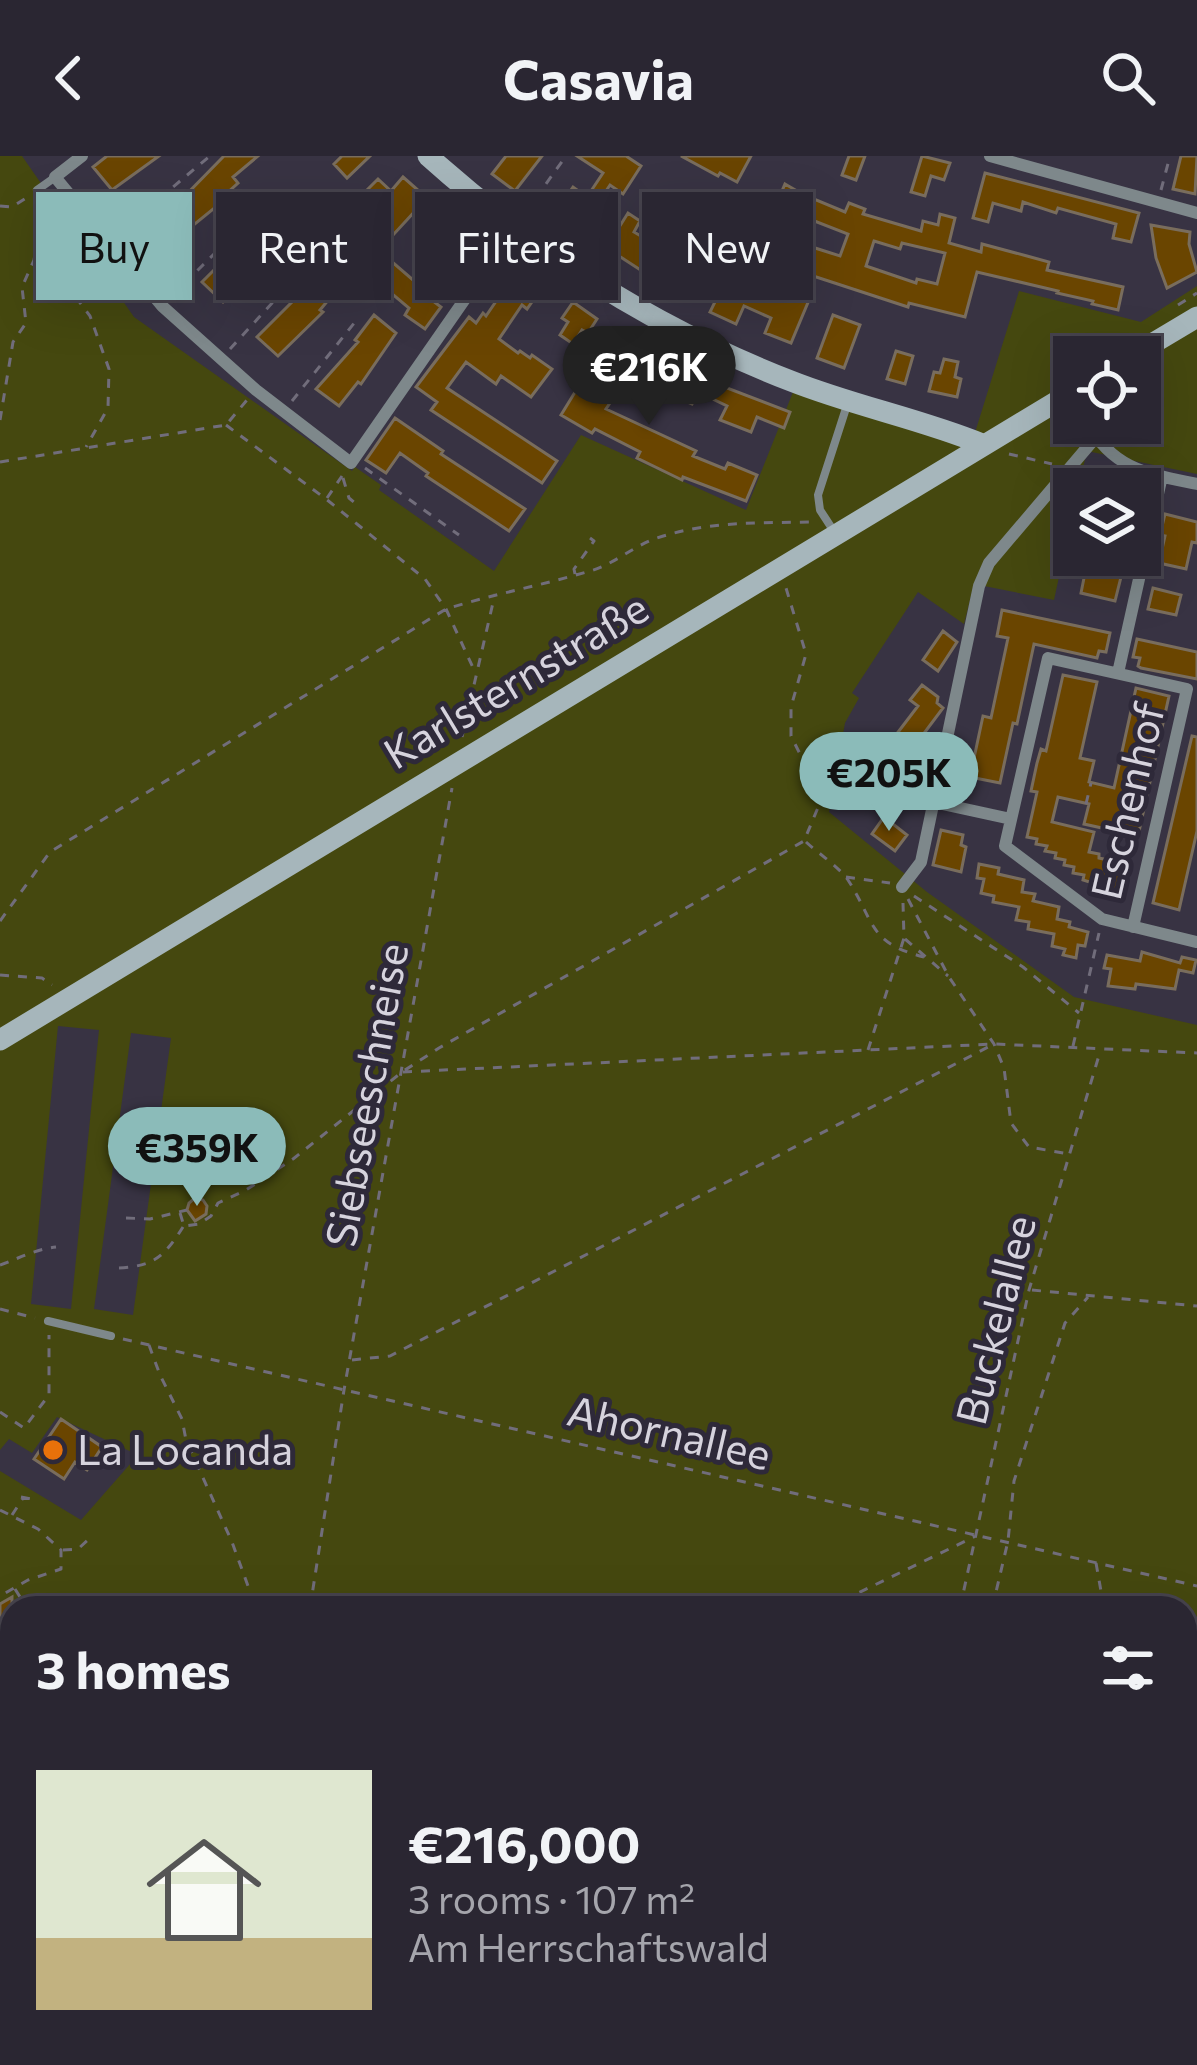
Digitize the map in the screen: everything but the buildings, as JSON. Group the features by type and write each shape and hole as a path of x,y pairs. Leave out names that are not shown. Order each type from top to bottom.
{"street":[{"path":"67,192 55,177 82,156"},
{"path":"428,156 469,192"},
{"path":"990,156 1197,214"},
{"path":"618,296 680,331 792,382 982,445"},
{"path":"157,300 256,390 351,463 465,300"},
{"path":"1161,338 1197,316"},
{"name":"Karlsternstraße","path":"0,1040 457,764 832,528 1053,404"},
{"path":"902,886 921,862 979,586 989,563 1090,444"},
{"path":"1102,444 1131,468 1197,484"},
{"name":"Eschenhof","path":"1118,674 1162,476"},
{"name":"Eschenhof","path":"1133,927 1187,689 1048,658 1006,846 1102,920 1133,927 1196,941"},
{"path":"933,802 1011,819"}],"lane":[{"path":"37,190 55,177"},
{"path":"832,528 819,506 819,489 849,401"},
{"path":"48,1321 111,1336"}],"path":[{"path":"167,192 210,156"},
{"path":"540,192 566,156"},
{"path":"1158,203 1170,156"},
{"path":"0,206 12,207 37,190"},
{"path":"0,420 13,342 26,323 22,287 36,248"},
{"path":"162,306 216,252"},
{"path":"34,260 65,283 90,316 109,369 108,408 86,448"},
{"path":"220,359 275,300"},
{"path":"283,411 359,317"},
{"path":"0,462 226,425 256,390"},
{"path":"226,425 424,579 446,609 476,675"},
{"path":"354,460 459,535"},
{"path":"326,500 342,476 356,504"},
{"path":"0,921 50,852 446,609 602,568 646,542 675,532 715,525 832,528"},
{"path":"576,575 574,568 594,541 590,538"},
{"path":"119,1268 146,1267 184,1226 199,1225 212,1216 218,1203 293,1159 401,1072 439,1048 804,841 823,798 791,736 791,706 806,654 784,580"},
{"name":"Siebseeschneise","path":"312,1596 344,1390 457,764 495,594"},
{"path":"1086,804 1091,783"},
{"path":"804,841 846,877 881,938 900,951 924,957"},
{"path":"846,877 902,886 1023,967 1079,1013"},
{"path":"868,1052 904,938 902,886"},
{"path":"902,886 950,977 994,1044 1004,1068 1011,1123 1029,1147 1070,1154"},
{"path":"1073,1047 1102,920"},
{"path":"904,938 950,977"},
{"path":"0,975 41,978 65,1000"},
{"path":"401,1072 994,1044 1197,1053"},
{"path":"350,1360 390,1356 994,1044"},
{"name":"Buckelallee","path":"964,1596 1029,1290 1101,1049"},
{"path":"126,1218 150,1219 188,1210"},
{"path":"180,1213 184,1226"},
{"path":"0,1265 36,1249 56,1247"},
{"path":"1029,1290 1197,1306"},
{"path":"996,1596 1014,1481 1064,1323 1088,1297"},
{"path":"0,1310 48,1321"},
{"path":"0,1412 24,1428 49,1394 49,1335"},
{"name":"Ahornallee","path":"128,1340 1197,1586"},
{"path":"149,1345 252,1596"},
{"path":"38,1411 47,1417"},
{"path":"11,1517 22,1497 32,1499"},
{"path":"0,1510 38,1529 61,1550 78,1549 89,1539"},
{"path":"852,1596 978,1535"},
{"path":"0,1596 61,1569 61,1550"},
{"path":"1096,1562 1102,1596"},
{"path":"14,1588 19,1596"}],"shaded area":[{"path":"0,156 22,156 47,192 36,192 36,300 122,300 134,317 352,471 355,467 381,485 379,490 494,571 581,435 746,510 793,392 973,439 1019,291 1141,322 1197,286 1197,474 1087,451 1083,468 1053,468 1053,576 1059,576 1054,600 974,584 964,624 918,592 852,693 859,698 845,723 829,812 927,892 1074,997 1197,1025 1197,1596 0,1596 0,1471 81,1520 138,1455 57,1417 32,1453 9,1439 0,1450","holes":["58,1026 99,1030 71,1309 31,1304","131,1033 171,1038 133,1315 94,1309"]}],"place":[{"name":"La Locanda","path":"53,1450"}]}
